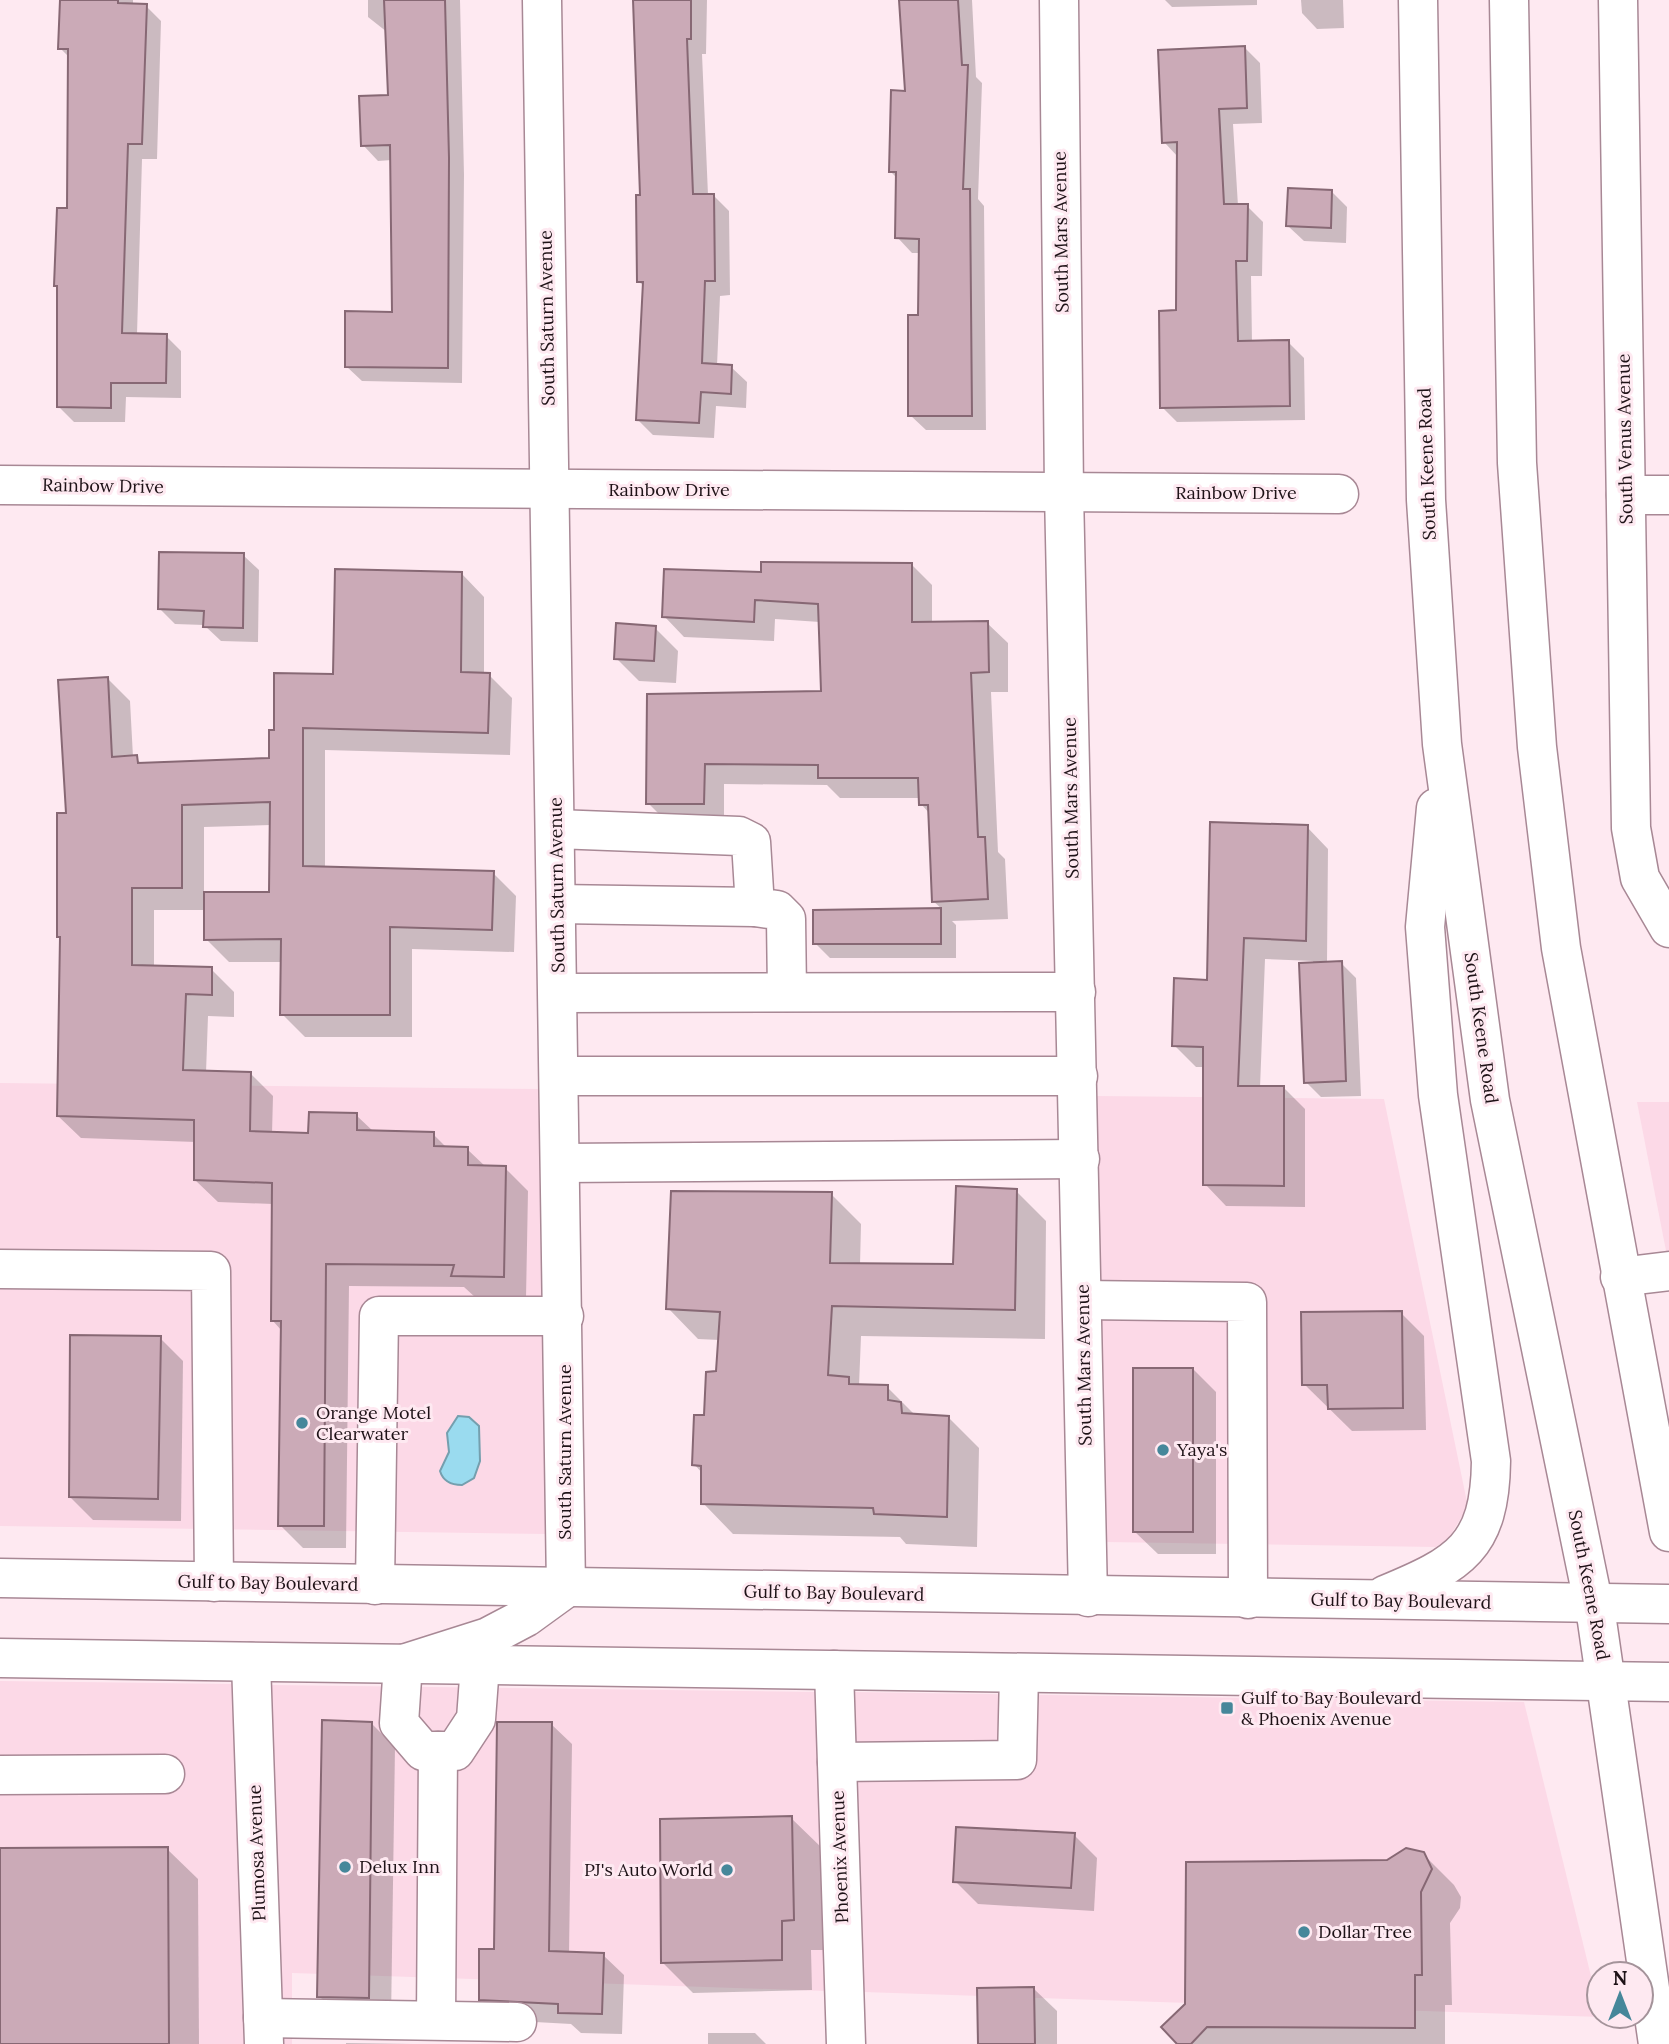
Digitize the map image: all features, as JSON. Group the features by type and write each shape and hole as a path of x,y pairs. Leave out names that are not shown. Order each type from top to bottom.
{"main road":[{"name":"South Saturn Avenue","path":"542,0 564,1316 566,1588"},
{"name":"South Mars Avenue","path":"1059,0 1064,492 1088,1597"},
{"name":"South Keene Road","path":"1418,0 1426,500 1442,744 1490,1100 1594,1605 1658,2044"},
{"path":"1509,0 1517,463 1537,747 1561,948 1669,1532"},
{"name":"South Venus Avenue","path":"1618,0 1631,828 1640,878 1669,928"},
{"name":"Rainbow Drive","path":"0,485 1339,494"},
{"path":"1626,495 1669,495"},
{"path":"1370,1601 1429,1577 1461,1555 1483,1525 1491,1497 1491,1461 1438,1095 1424,927 1442,744"},
{"path":"556,829 739,836 751,842 754,851 755,907"},
{"path":"557,904 755,907 777,910 786,919 787,992"},
{"path":"559,993 1076,992"},
{"path":"560,1076 1078,1076"},
{"path":"561,1163 1080,1159"},
{"path":"0,1269 211,1270 214,1582"},
{"path":"1620,1277 1669,1271"},
{"path":"1083,1300 1247,1302 1248,1599"},
{"path":"375,1585 379,1316 564,1316"},
{"name":"Gulf to Bay Boulevard","path":"0,1578 1594,1605 1669,1604"},
{"path":"403,1664 488,1637 526,1617 566,1588"},
{"path":"0,1658 1669,1682"},
{"name":"Plumosa Avenue","path":"251,1661 263,2031"},
{"path":"403,1664 399,1723 423,1751 455,1751 476,1719 480,1665"},
{"name":"Phoenix Avenue","path":"834,1670 846,2044"},
{"path":"837,1762 1017,1760 1019,1674"},
{"path":"436,2019 438,1751"},
{"path":"0,1774 165,1774"},
{"path":"263,2031 436,2019 517,2022"}],"shaded area":[{"path":"0,1083 541,1089 547,1534 0,1526"},
{"path":"1097,1096 1384,1099 1468,1507 1448,1539 1436,1547 1106,1542"},
{"path":"1637,1102 1669,1102 1669,1266"},
{"path":"0,1681 233,1684 245,2044 0,2044"},
{"path":"271,1685 815,1692 826,1991 292,1973 292,2044 283,2044"},
{"path":"854,1692 1524,1702 1587,1960 1585,2016 864,1992"}],"water":[{"path":"458,1416 469,1417 479,1426 480,1461 474,1478 462,1485 448,1482 440,1471 449,1452 447,1433"}],"building":[{"path":"60,0 118,0 118,3 147,4 142,144 128,144 122,333 167,334 166,383 111,383 111,408 57,407 57,286 54,286 57,208 67,208 68,49 58,49"},
{"path":"384,0 445,0 449,158 448,368 345,367 345,311 392,312 390,145 361,146 359,96 388,95"},
{"path":"633,0 691,0 691,39 687,39 693,194 714,194 715,281 705,281 702,363 732,365 731,394 701,392 699,423 636,420 643,282 637,282 636,195 640,195"},
{"path":"899,0 958,0 962,65 968,65 963,189 970,189 972,416 908,416 908,315 918,315 919,239 895,238 896,172 889,172 891,90 905,91"},
{"path":"1245,46 1247,108 1219,109 1224,204 1248,204 1247,261 1236,261 1238,341 1289,340 1290,406 1160,408 1159,311 1176,310 1177,142 1162,143 1158,50"},
{"path":"1288,188 1332,190 1331,228 1286,226"},
{"path":"159,552 244,553 243,628 203,627 204,611 158,609"},
{"path":"761,562 912,563 912,622 988,621 989,672 971,673 978,837 985,837 988,899 932,902 928,805 919,805 918,778 818,778 818,765 705,764 704,804 646,804 647,694 821,691 818,604 755,600 754,622 662,617 664,569 761,572"},
{"path":"335,569 462,572 461,672 490,673 488,733 303,728 303,866 494,871 492,930 390,927 390,1015 280,1015 281,939 204,940 204,892 269,892 270,802 182,805 182,888 132,888 132,965 212,967 212,995 186,994 183,1070 251,1072 250,1131 308,1133 309,1112 357,1113 357,1130 434,1132 434,1146 468,1147 468,1165 506,1166 504,1277 451,1276 454,1265 326,1264 324,1526 278,1526 281,1321 271,1321 272,1183 194,1180 194,1120 57,1116 60,937 57,937 57,813 66,813 58,680 108,677 112,757 137,755 138,763 269,758 269,730 274,730 274,673 333,674"},
{"path":"616,623 656,626 654,661 614,659"},
{"path":"1210,822 1308,825 1306,941 1244,938 1238,1086 1284,1086 1284,1186 1203,1185 1203,1047 1172,1046 1174,978 1207,980"},
{"path":"941,908 941,944 813,944 813,910"},
{"path":"1342,961 1346,1081 1304,1083 1299,963"},
{"path":"956,1186 1017,1189 1015,1310 832,1306 828,1375 849,1377 849,1384 888,1385 888,1400 901,1402 902,1413 949,1416 947,1517 874,1514 873,1508 701,1504 701,1466 692,1465 694,1415 704,1415 706,1372 716,1371 720,1312 666,1309 671,1191 832,1192 830,1263 953,1264"},
{"path":"1402,1311 1403,1408 1328,1409 1327,1385 1302,1385 1301,1312"},
{"path":"70,1335 161,1336 158,1499 69,1497"},
{"name":"Yaya's","path":"1133,1368 1193,1368 1193,1532 1133,1532"},
{"name":"Delux Inn","path":"322,1720 372,1722 369,1998 317,1997"},
{"path":"497,1722 552,1722 549,1951 604,1953 602,2014 558,2013 558,2004 479,2000 479,1949 494,1949"},
{"name":"PJ's Auto World","path":"792,1816 794,1920 782,1921 782,1960 661,1963 660,1819"},
{"path":"956,1827 1075,1833 1071,1888 953,1882"},
{"path":"168,1847 169,2044 0,2044 0,1848"},
{"name":"Dollar Tree","path":"1406,1848 1424,1852 1432,1869 1421,1892 1422,1975 1415,1975 1415,2028 1207,2027 1191,2044 1177,2044 1161,2027 1185,2004 1186,1862 1387,1860"},
{"path":"1034,1987 1035,2044 978,2044 977,1988"}],"place":[{"name":"Orange Motel Clearwater","path":"302,1423"},
{"name":"Yaya's","path":"1163,1450"},
{"name":"Gulf to Bay Boulevard & Phoenix Avenue","path":"1227,1708"},
{"name":"Delux Inn","path":"345,1867"},
{"name":"PJ's Auto World","path":"727,1870"},
{"name":"Dollar Tree","path":"1304,1932"}]}
